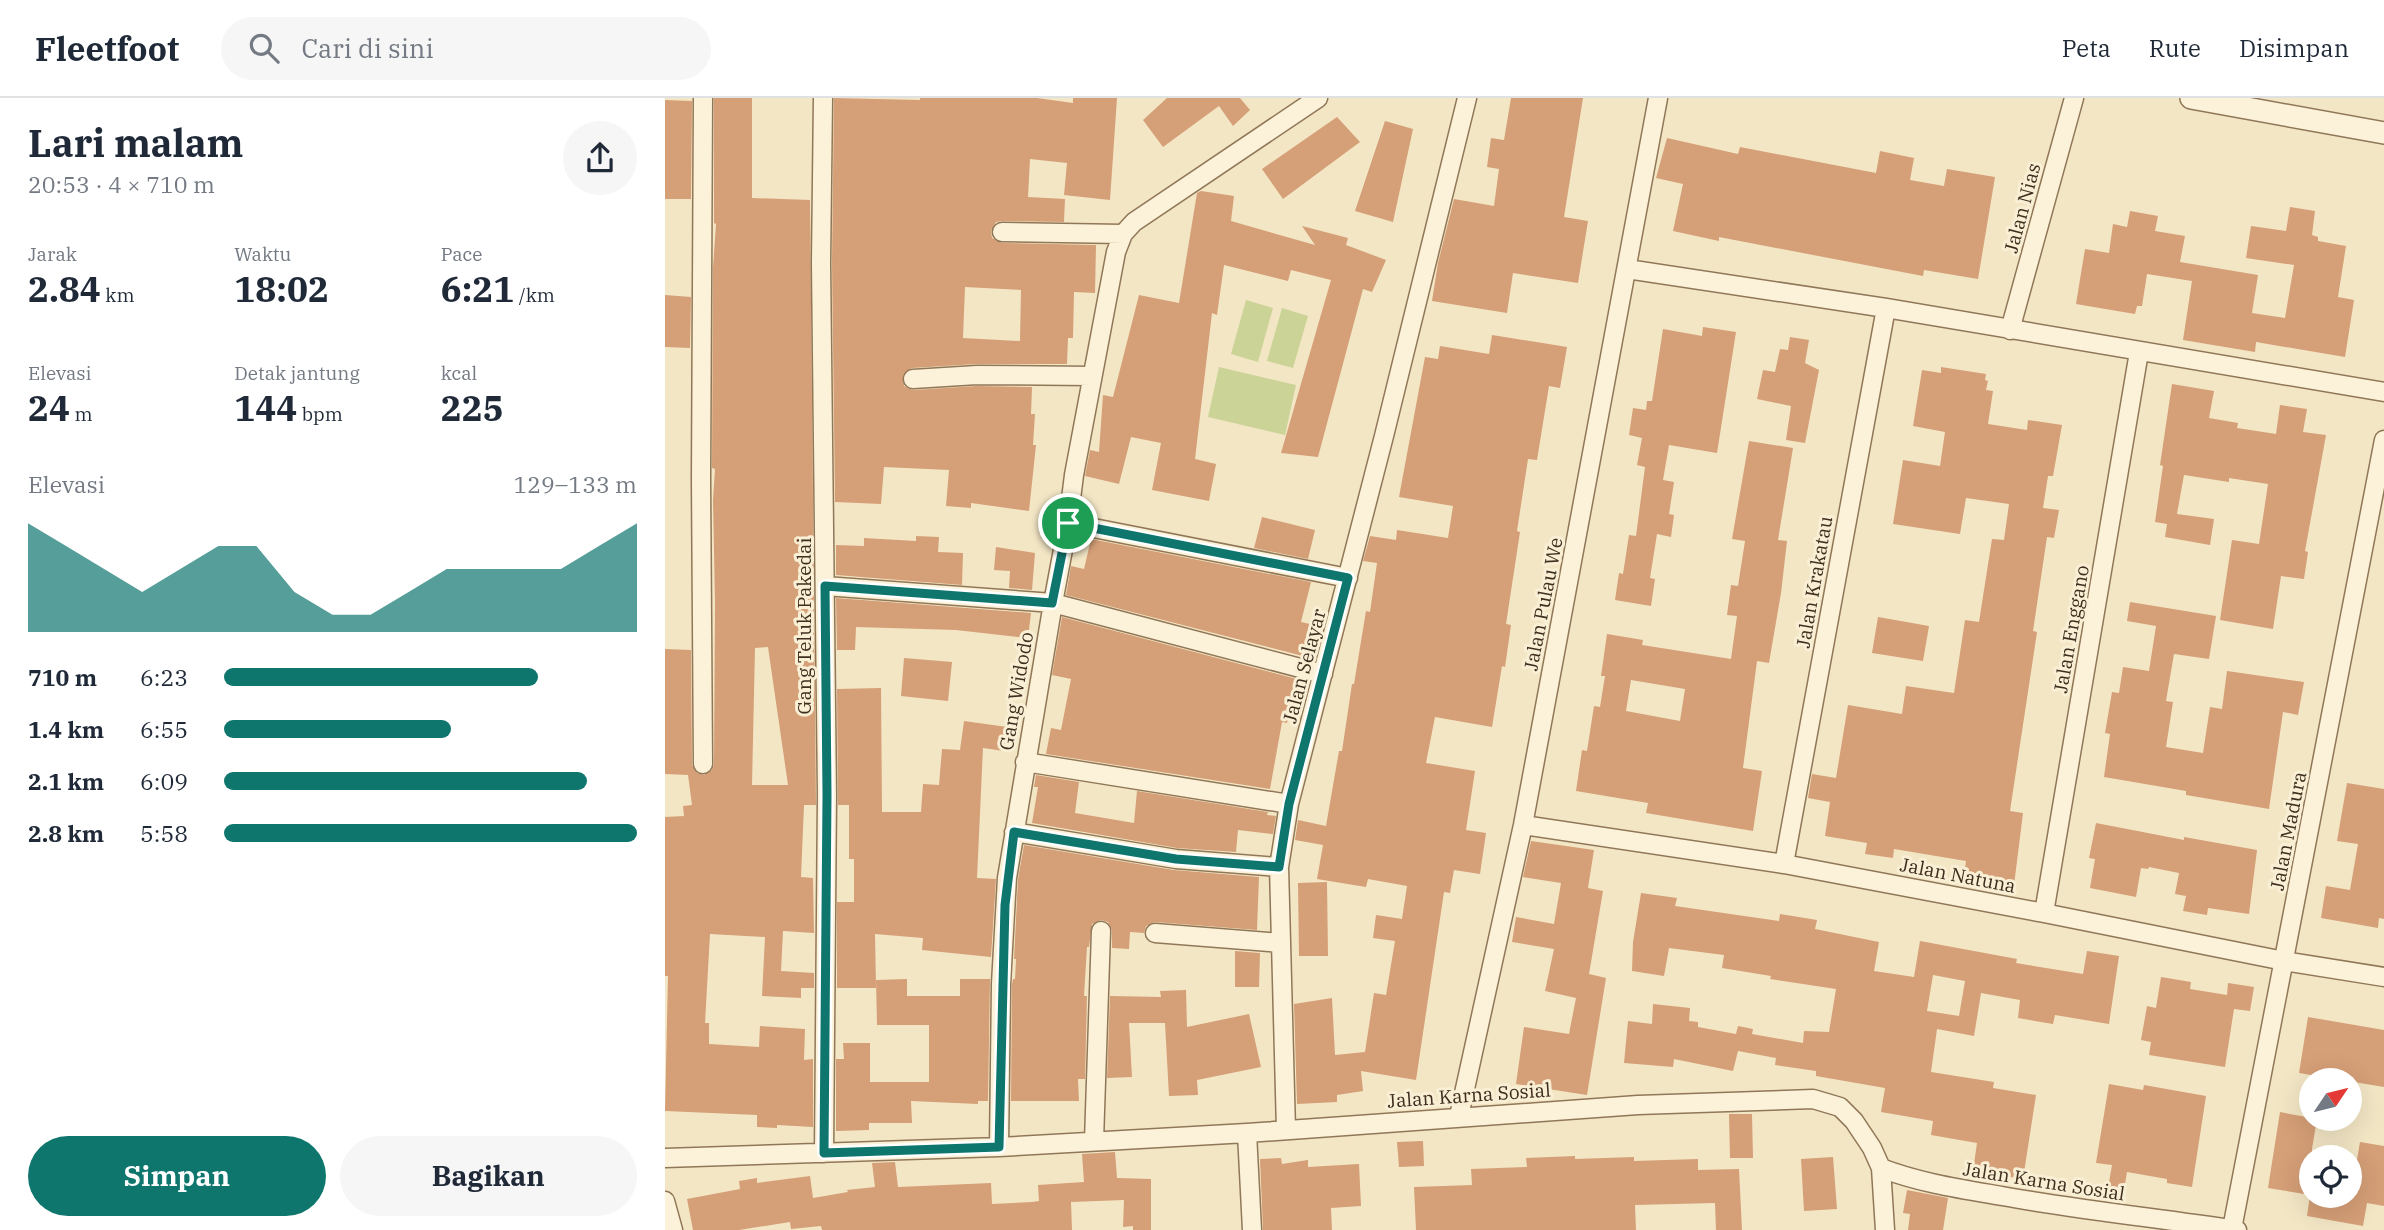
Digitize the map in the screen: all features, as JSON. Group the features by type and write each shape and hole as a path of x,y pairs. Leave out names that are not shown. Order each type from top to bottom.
{"street":[{"path":"703,98 703,764"},
{"name":"Gang Teluk Pakedai","path":"823,98 821,263 827,809 824,1153"},
{"path":"1002,233 1123,234 1135,222 1318,98"},
{"name":"Jalan Selayar","path":"1286,1130 1279,867 1289,804 1467,98"},
{"name":"Jalan Pulau We","path":"1459,1116 1523,825 1658,98"},
{"name":"Jalan Nias","path":"2010,330 2074,98"},
{"path":"2190,98 2384,132"},
{"name":"Gang Widodo","path":"999,1147 1005,905 1014,832 1092,376 1116,252 1123,234"},
{"path":"1627,269 1886,308 2384,393"},
{"name":"Jalan Krakatau","path":"1784,864 1886,308"},
{"name":"Jalan Enggano","path":"2044,913 2139,352"},
{"path":"913,379 977,374 1092,376"},
{"name":"Jalan Madura","path":"2235,1230 2284,961 2379,496 2384,440"},
{"path":"1068,523 1348,578"},
{"path":"825,586 1052,603 1323,674"},
{"path":"1025,762 1289,804"},
{"name":"Jalan Natuna","path":"1523,825 1784,864 2284,961 2384,977"},
{"path":"1014,832 1176,859 1279,867"},
{"path":"1094,1141 1101,931"},
{"path":"1155,933 1281,943"},
{"name":"Jalan Karna Sosial","path":"665,1158 999,1147 1247,1133 1638,1105 1822,1100 1840,1107 1854,1121 1872,1148 1881,1168 1902,1176 1947,1187 2160,1225 2235,1230"},
{"path":"1247,1133 1252,1230"},
{"path":"1881,1168 1885,1230"},
{"path":"665,1201 673,1230"}],"green space":[{"path":"1246,300 1273,308 1258,362 1231,354"},
{"path":"1282,308 1308,316 1293,368 1267,361"},
{"path":"1219,367 1296,385 1285,435 1208,417"}],"building":[{"path":"714,98 752,98 752,198 810,200 816,805 804,805 801,877 813,878 814,933 783,931 781,971 814,973 814,988 801,988 801,998 762,996 765,937 710,934 705,1023 709,1023 709,1044 759,1047 760,1026 805,1029 804,1060 813,1059 813,1127 757,1127 757,1115 665,1111 668,976 665,976 665,817 684,816 683,806 692,805 688,775 665,774 665,649 691,650 692,765 697,773 704,775 712,770 714,764","holes":["768,647 788,785 752,785 755,648"]},
{"path":"834,98 1037,98 1073,103 1073,98 1117,98 1110,200 1064,195 1067,163 1030,159 1028,197 1065,199 1064,222 1002,221 996,222 991,231 992,238 1002,243 1096,245 1095,293 1074,292 1073,338 1068,338 1067,364 976,364 912,368 903,375 904,386 913,390 977,386 1032,387 1031,414 1035,414 1033,445 1036,445 1029,511 971,503 971,508 946,506 949,470 884,467 881,504 835,502 832,263","holes":["965,287 1021,290 1020,341 963,338"]},
{"path":"1167,98 1240,98 1250,110 1233,126 1219,106 1163,147 1143,120"},
{"path":"1511,98 1583,98 1564,217 1588,221 1578,283 1513,273 1507,313 1432,301 1438,263 1454,199 1494,206 1499,169 1487,167 1491,138 1504,140"},
{"path":"665,100 692,101 691,199 665,199"},
{"path":"1337,117 1360,142 1283,199 1262,169"},
{"path":"1385,121 1413,129 1393,222 1355,211"},
{"path":"1667,138 1738,154 1740,147 1876,173 1880,151 1914,158 1910,180 1944,186 1947,169 1995,177 1978,279 1924,270 1923,276 1719,237 1719,241 1673,231 1683,184 1656,178"},
{"path":"1201,191 1234,196 1231,221 1315,245 1302,226 1348,238 1346,245 1386,260 1372,292 1363,289 1318,457 1281,453 1331,280 1291,270 1288,281 1224,265 1217,315 1212,313 1195,459 1216,464 1209,501 1152,490 1161,443 1131,437 1119,484 1085,476 1090,450 1099,452 1103,395 1113,397 1139,295 1179,303 1197,193"},
{"path":"2290,207 2315,211 2312,235 2318,237 2318,241 2346,246 2338,297 2354,300 2345,357 2256,342 2255,352 2183,340 2192,281 2147,274 2142,306 2137,306 2135,314 2076,304 2085,249 2109,253 2113,224 2127,227 2130,211 2158,216 2155,231 2185,236 2180,262 2258,275 2252,313 2285,318 2294,265 2246,258 2251,226 2286,231"},
{"path":"665,295 691,297 690,348 665,347"},
{"path":"1703,327 1736,332 1717,453 1669,445 1663,480 1674,482 1669,514 1674,515 1671,537 1657,534 1650,578 1655,579 1651,606 1615,600 1619,573 1623,574 1629,535 1636,536 1645,467 1637,465 1642,438 1629,435 1633,408 1646,410 1647,401 1652,401 1663,329 1702,336"},
{"path":"1492,335 1567,347 1560,388 1549,386 1537,460 1528,459 1506,624 1511,625 1492,727 1435,717 1426,763 1475,771 1466,830 1486,833 1480,874 1454,870 1450,893 1444,892 1416,1080 1361,1071 1363,1091 1337,1095 1337,1102 1297,1104 1294,1004 1332,998 1335,1055 1365,1052 1374,993 1386,995 1395,941 1373,938 1376,915 1402,919 1407,886 1368,879 1366,887 1317,879 1323,845 1295,840 1298,820 1326,826 1366,611 1370,612 1377,563 1363,561 1370,536 1396,540 1397,530 1448,538 1453,506 1399,497 1425,357 1438,359 1440,346 1489,354"},
{"path":"1790,337 1809,340 1805,363 1819,370 1805,443 1786,440 1791,406 1757,399 1763,370 1775,372 1780,349 1788,350"},
{"path":"1941,367 1986,374 1986,390 1993,391 1988,424 2027,430 2028,420 2062,425 2053,476 2048,476 2043,508 2059,510 2054,538 2047,537 2033,631 2037,632 2010,811 2023,813 2014,885 1964,877 1966,861 1894,849 1893,858 1865,854 1867,843 1825,836 1830,802 1808,798 1812,774 1836,778 1848,705 1902,714 1906,686 1954,693 1965,620 1979,622 1992,539 2004,540 2009,504 1966,498 1960,534 1893,524 1903,460 1940,466 1945,432 1913,426 1922,370 1941,373"},
{"path":"2172,384 2214,391 2209,418 2238,423 2237,428 2276,434 2280,405 2307,409 2303,432 2326,435 2305,551 2308,552 2304,579 2281,576 2273,629 2220,620 2232,540 2259,544 2268,484 2229,478 2229,482 2184,475 2177,514 2214,519 2210,545 2165,537 2167,524 2155,522"},
{"path":"1749,441 1793,448 1778,540 1787,541 1781,593 1769,663 1757,661 1743,768 1762,771 1753,831 1646,813 1648,803 1576,791 1582,750 1587,751 1594,706 1600,707 1607,634 1643,640 1642,645 1731,659 1737,616 1727,615 1731,585 1738,586 1745,541 1732,539","holes":["1631,680 1685,689 1680,721 1626,711"]},
{"path":"1262,517 1315,530 1308,559 1254,548"},
{"path":"916,536 939,537 938,552 963,553 962,585 836,575 836,545 864,546 864,538 916,541"},
{"path":"1091,539 1311,582 1301,622 1310,624 1303,656 1066,595 1071,566 1084,569"},
{"path":"996,547 1035,553 1032,590 1009,588 1010,571 994,570"},
{"path":"836,598 1031,613 1028,638 956,630 856,627 855,650 837,650"},
{"path":"2130,602 2216,616 2209,659 2174,654 2166,701 2173,702 2166,747 2203,753 2210,707 2222,709 2227,671 2304,682 2298,715 2283,712 2269,809 2104,777 2110,734 2105,733 2112,692 2119,693 2123,667 2149,671 2156,626 2127,621"},
{"path":"1062,617 1297,679 1287,723 1282,722 1270,789 1046,754 1051,728 1061,730 1071,679 1052,675"},
{"path":"1878,617 1929,626 1923,661 1872,653"},
{"path":"904,658 952,662 948,701 901,696"},
{"path":"881,688 882,812 921,812 923,784 939,785 942,749 960,750 964,721 1007,727 1004,751 983,748 977,878 996,879 991,957 922,950 923,938 875,934 876,988 837,988 837,902 854,902 854,859 849,859 849,805 838,805 837,689"},
{"path":"1036,775 1079,782 1075,813 1134,823 1137,791 1268,812 1267,815 1276,816 1273,834 1238,830 1236,852 1177,848 1032,823 1038,787 1034,787"},
{"path":"2347,783 2384,789 2384,919 2379,918 2378,928 2321,918 2326,886 2350,890 2358,844 2337,841"},
{"path":"2096,823 2184,840 2184,837 2257,850 2249,914 2208,908 2207,915 2183,911 2186,896 2175,894 2179,873 2149,867 2141,868 2136,897 2090,888 2095,859 2089,858"},
{"path":"1531,841 1594,850 1588,888 1603,891 1589,974 1606,978 1587,1095 1516,1084 1524,1027 1569,1034 1576,998 1545,991 1554,949 1512,942 1516,917 1554,924 1561,883 1523,877"},
{"path":"1024,845 1174,870 1259,877 1257,930 1155,922 1146,926 1144,933 1130,932 1129,949 1112,948 1112,931 1108,922 1101,920 1092,924 1087,947 1084,996 1087,996 1085,1079 1078,1079 1079,1101 1011,1101 1012,984 1015,979 1018,879"},
{"path":"1327,882 1328,956 1299,956 1298,883"},
{"path":"1641,893 1677,898 1675,906 1779,921 1780,914 1817,920 1815,929 1879,942 1874,971 1914,977 1920,941 2017,959 2016,963 2083,974 2087,951 2119,956 2109,1024 2055,1015 2053,1024 2018,1018 2020,1000 1981,993 1974,1036 1937,1029 1931,1072 1994,1082 1993,1088 2036,1095 2023,1179 1973,1171 1977,1143 1931,1135 1933,1121 1881,1112 1885,1088 1816,1076 1816,1071 1775,1065 1776,1058 1738,1051 1733,1071 1674,1059 1673,1067 1624,1063 1628,1021 1652,1024 1653,1004 1690,1008 1689,1021 1698,1022 1698,1027 1736,1034 1738,1026 1753,1029 1752,1034 1803,1043 1804,1031 1829,1032 1836,989 1770,979 1771,976 1722,968 1724,955 1669,948 1664,976 1632,971 1633,942","holes":["1933,975 1965,981 1959,1016 1927,1011"]},
{"path":"1235,951 1260,953 1259,987 1235,987"},
{"path":"2161,977 2191,982 2190,989 2227,995 2228,983 2254,987 2250,1011 2234,1009 2225,1067 2149,1055 2151,1042 2141,1040 2147,1006 2156,1008"},
{"path":"907,979 907,996 960,996 960,979 990,979 988,1101 978,1101 978,1104 911,1101 912,1123 869,1123 869,1130 836,1131 836,1059 844,1059 843,1043 870,1043 870,1082 929,1082 929,1025 877,1025 876,980"},
{"path":"1186,990 1187,1027 1249,1014 1261,1067 1197,1080 1198,1095 1169,1096 1165,1023 1129,1023 1132,1077 1107,1078 1110,996 1161,997 1160,991"},
{"path":"2308,1017 2384,1030 2384,1087 2363,1084 2363,1068 2300,1068"},
{"path":"2109,1084 2143,1090 2144,1085 2206,1096 2192,1187 2167,1183 2167,1179 2127,1172 2123,1196 2107,1194 2112,1165 2096,1163"},
{"path":"2280,1112 2299,1116 2299,1131 2315,1131 2313,1145 2299,1145 2299,1193 2268,1188"},
{"path":"1729,1114 1752,1114 1753,1158 1730,1158"},
{"path":"1423,1141 1424,1166 1399,1167 1397,1142"},
{"path":"2360,1142 2384,1146 2384,1206 2367,1203 2363,1226 2307,1216 2308,1208 2362,1208"},
{"path":"1115,1152 1117,1178 1151,1179 1151,1230 1123,1227 1124,1200 1071,1202 1072,1230 822,1230 821,1226 791,1229 790,1222 739,1230 693,1230 687,1199 740,1189 739,1181 757,1178 757,1183 810,1176 813,1198 848,1192 847,1190 875,1187 872,1163 895,1162 898,1187 991,1183 992,1204 1032,1202 1039,1201 1038,1185 1084,1182 1082,1154"},
{"path":"1575,1156 1575,1159 1634,1157 1634,1161 1698,1159 1698,1170 1739,1169 1742,1230 1716,1230 1715,1203 1635,1205 1636,1230 1416,1230 1414,1187 1472,1185 1471,1169 1527,1167 1526,1158"},
{"path":"1833,1157 1837,1209 1804,1211 1801,1159"},
{"path":"1281,1158 1282,1164 1308,1160 1308,1167 1359,1164 1361,1206 1331,1208 1332,1230 1263,1230 1260,1159"},
{"path":"1907,1190 1948,1198 1943,1230 1908,1230 1910,1214 1903,1213"}],"route":[{"path":"1068,523 1348,578 1289,804 1279,867 1176,859 1014,832 1005,905 999,1147 824,1153 827,795 825,586 1052,603 1068,523"}]}
